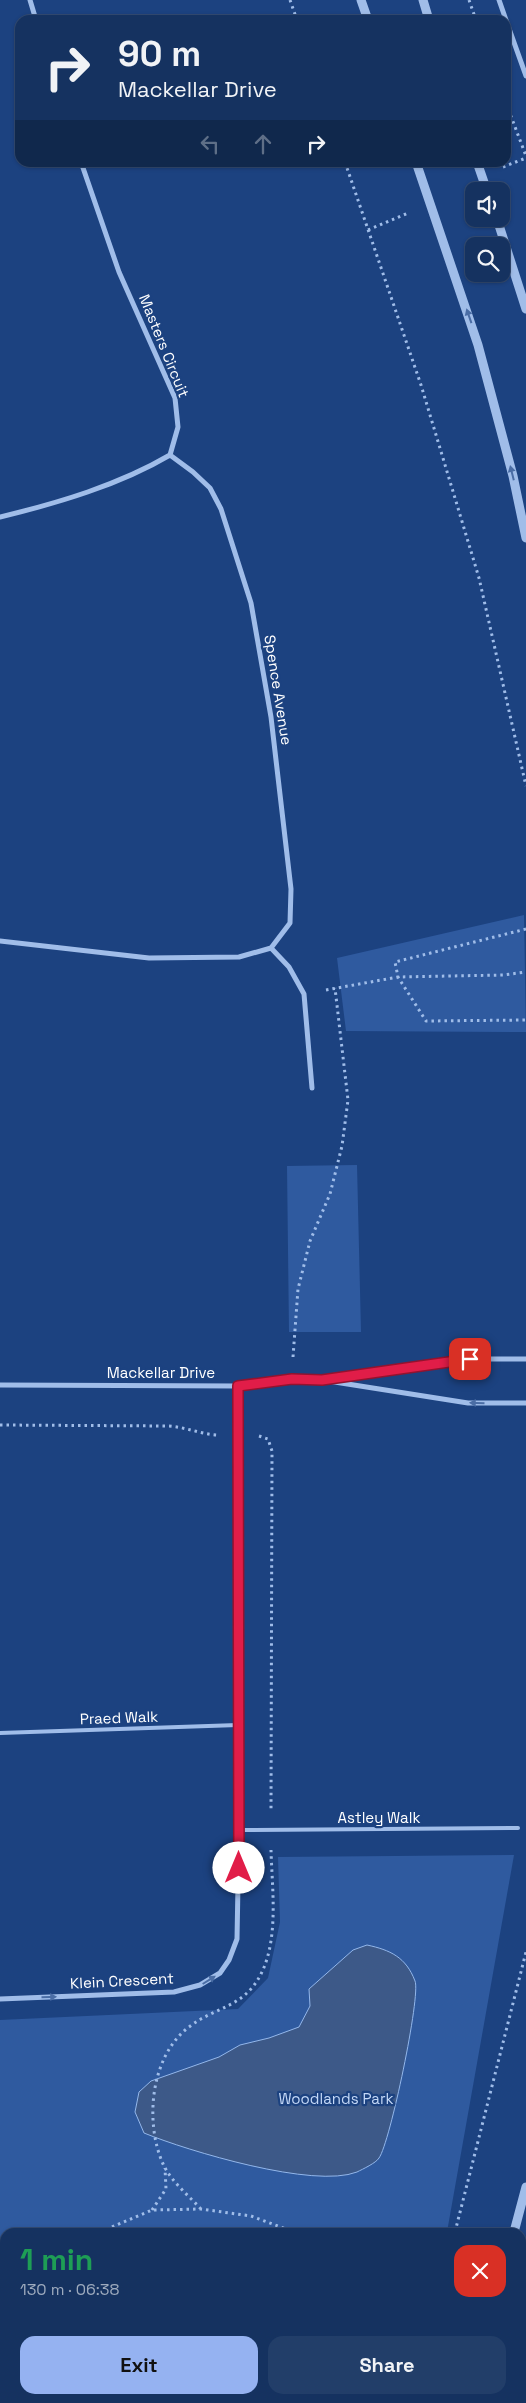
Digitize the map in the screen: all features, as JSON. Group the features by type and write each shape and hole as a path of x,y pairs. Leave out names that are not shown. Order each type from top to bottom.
{"street":[{"path":"30,0 34,15"},
{"path":"361,0 366,15"},
{"path":"423,0 428,15"},
{"path":"499,0 504,15"},
{"path":"511,34 526,76"},
{"name":"Masters Circuit","path":"83,167 119,272 175,398 178,427 170,455"},
{"path":"418,167 478,345 513,476 526,538"},
{"path":"479,167 484,182"},
{"path":"500,227 526,308"},
{"path":"0,517 32,509 144,470 170,455"},
{"name":"Spence Avenue","path":"170,455 193,472 210,488 221,509 250,603 271,717 291,890 290,923 271,948"},
{"path":"0,941 149,958 239,957 271,948 288,967 304,994 312,1088"},
{"name":"Mackellar Drive","path":"322,1380 470,1359 526,1359"},
{"name":"Mackellar Drive","path":"0,1385 238,1386 292,1379 322,1380 468,1402 526,1404"},
{"name":"Klein Crescent","path":"0,1999 174,1992 200,1985 220,1973 229,1960 237,1939 239,1830 238,1386"},
{"path":"515,2228 526,2188"}],"lane":[{"name":"Praed Walk","path":"0,1733 238,1725"},
{"name":"Astley Walk","path":"239,1830 518,1828"}],"path":[{"path":"290,0 295,15"},
{"path":"469,0 474,15"},
{"path":"511,116 526,156"},
{"path":"347,167 420,385 479,578 526,786"},
{"path":"526,929 395,962 398,977 426,1021 526,1020"},
{"path":"304,994 398,977 503,975 526,972"},
{"path":"292,1379 298,1289 310,1241 330,1194 342,1146 348,1100 335,988"},
{"path":"456,2228 526,1952"},
{"path":"162,2064 152,2105 152,2125 157,2148 165,2167 201,2209"},
{"path":"152,2210 166,2189 165,2167"},
{"path":"109,2228 152,2210 201,2209 251,2216 283,2228"}],"green space":[{"path":"524,915 526,1032 346,1031 337,958"},
{"path":"357,1165 361,1332 289,1332 287,1166"},
{"name":"Woodlands Park","path":"514,1855 448,2228 0,2228 0,2020 238,2009 268,1978 280,1922 278,1857"}],"shaded area":[{"path":"367,1945 390,1952 402,1960 415,1981 416,1992 397,2099 384,2147 375,2162 357,2172 337,2176 312,2176 251,2166 219,2158 144,2133 135,2112 139,2092 151,2081 219,2057 240,2045 269,2038 299,2027 310,2006 309,1989 353,1950"}],"route":[{"path":"239,1868 238,1386 292,1379 322,1380 470,1359"}]}
